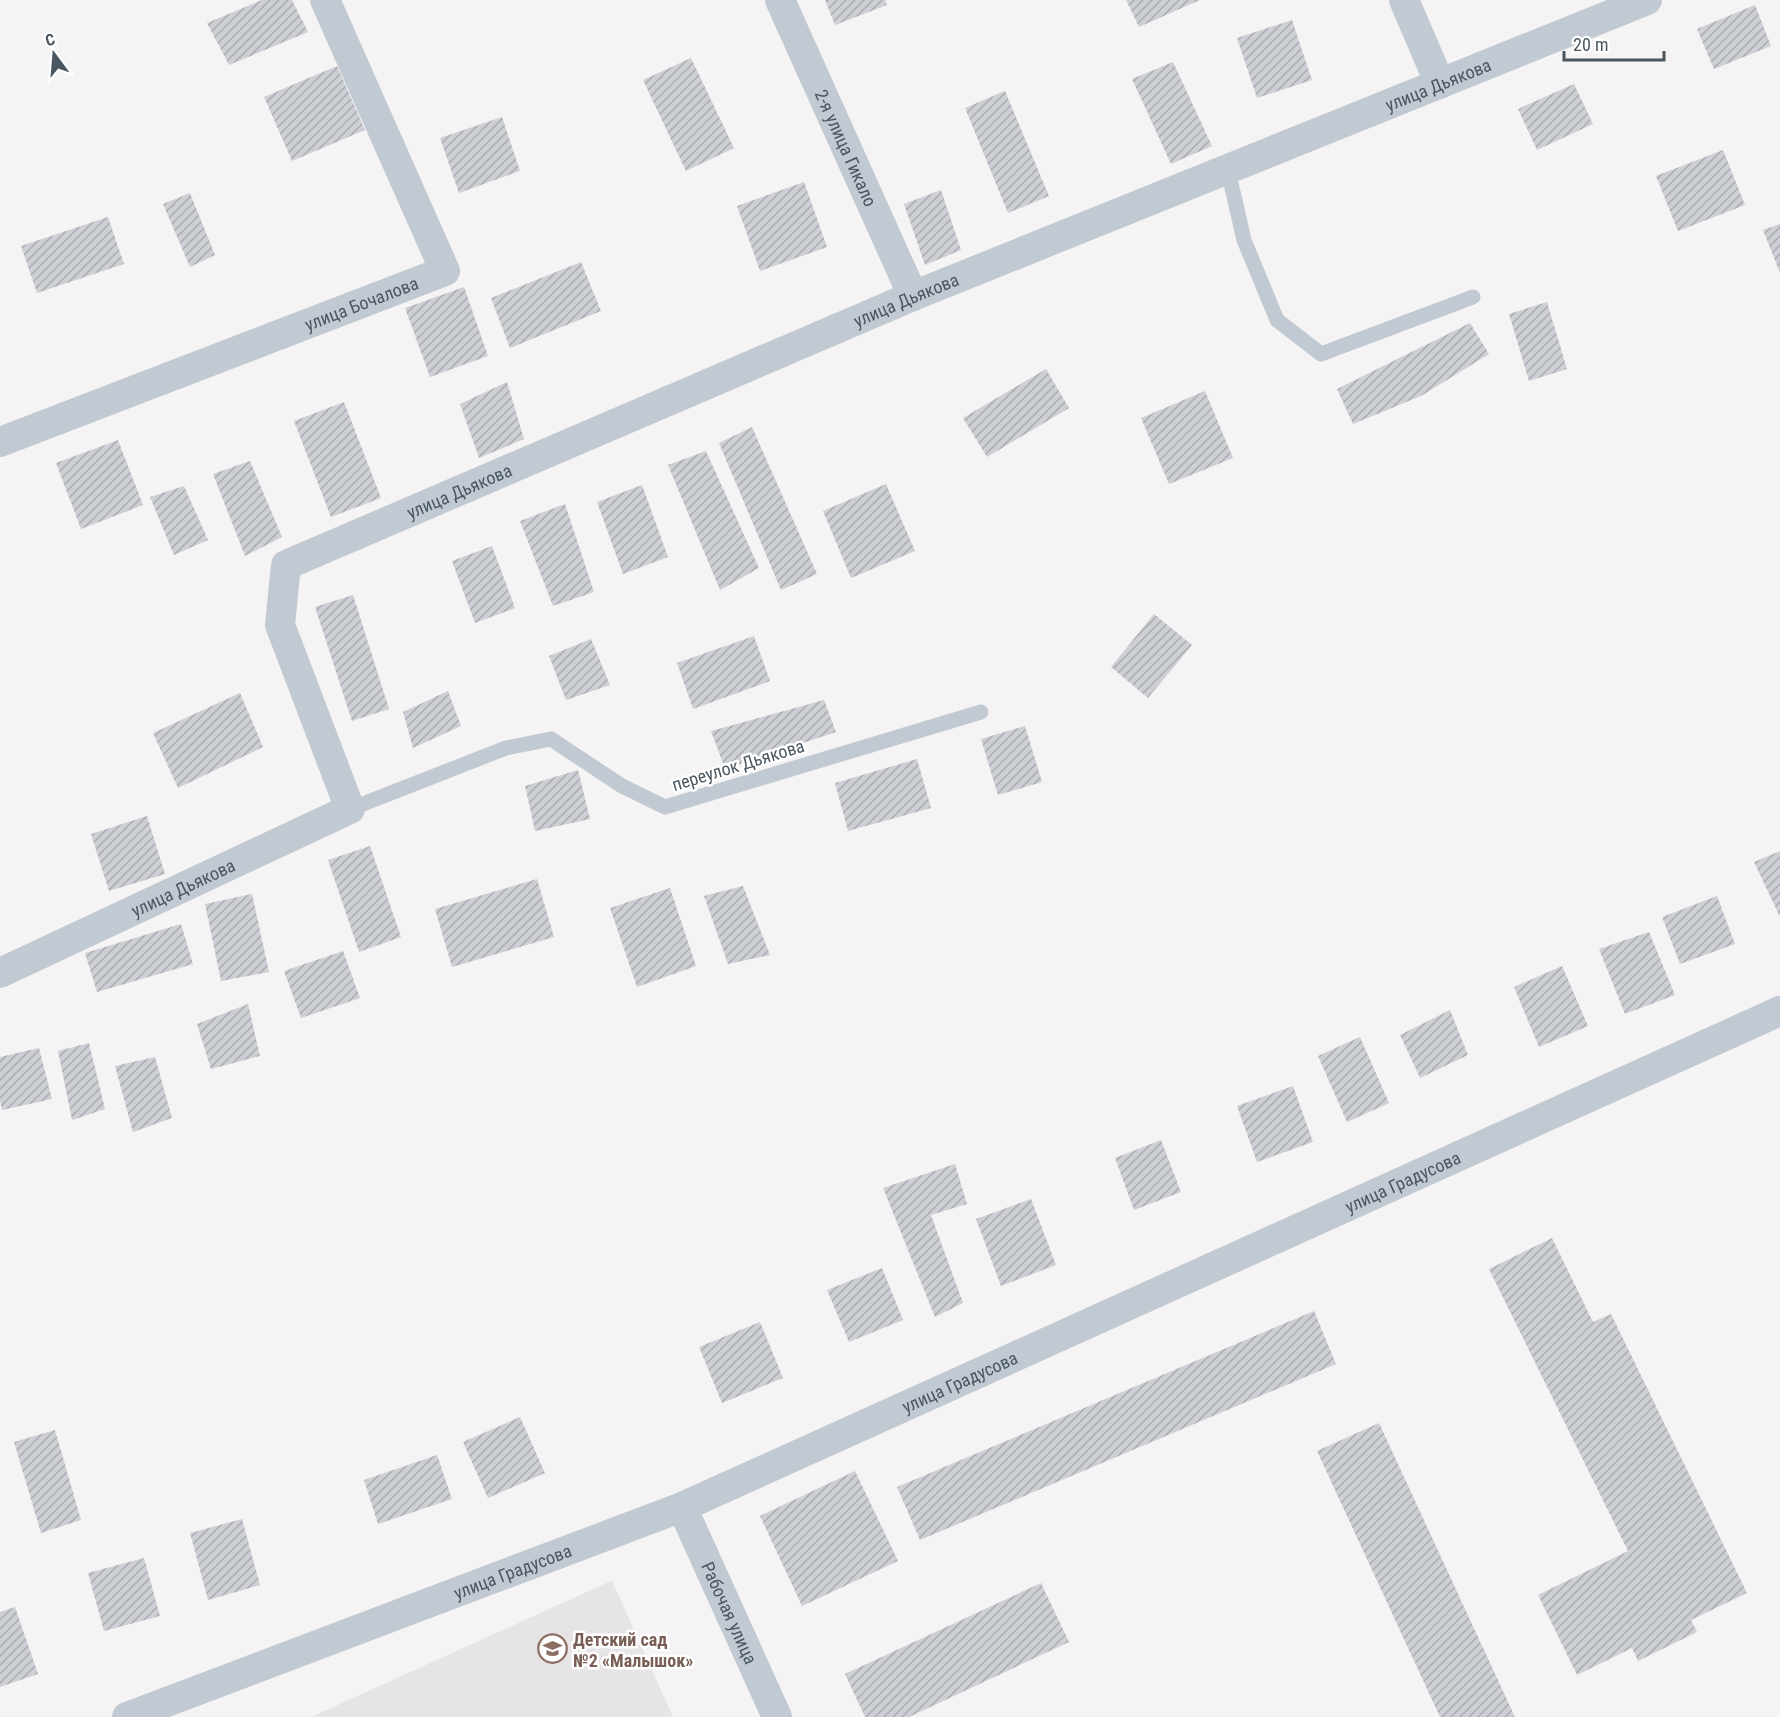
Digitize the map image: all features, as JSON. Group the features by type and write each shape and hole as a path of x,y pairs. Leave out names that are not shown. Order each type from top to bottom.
{"street":[{"name":"улица Бочалова","path":"0,442 446,271 325,0"},
{"name":"2-я улица Гикало","path":"780,0 913,296"},
{"path":"1404,0 1440,84"},
{"name":"улица Дьякова","path":"0,973 350,809 280,626 286,565 913,296 1647,0"},
{"name":"улица Градусова","path":"127,1717 682,1507 1780,1011"},
{"name":"Рабочая улица","path":"682,1507 777,1717"}],"lane":[{"path":"1228,170 1244,240 1277,320 1321,354 1473,297"},
{"name":"переулок Дьякова","path":"350,809 506,748 551,739 622,786 665,807 981,712"}],"shaded area":[{"name":"Детский сад №2 «Малышок»","path":"611,1581 673,1717 311,1717"}],"building":[{"path":"262,0 292,0 308,32 229,65 207,23"},
{"path":"825,0 885,0 887,5 835,25"},
{"path":"1126,0 1200,0 1139,27"},
{"path":"1755,5 1771,46 1714,69 1697,29"},
{"path":"1292,20 1312,80 1257,98 1237,38"},
{"path":"691,58 734,148 686,171 643,80"},
{"path":"1173,62 1212,146 1171,164 1132,79"},
{"path":"337,66 365,130 292,161 264,97"},
{"path":"1574,84 1593,124 1537,150 1518,109"},
{"path":"1005,91 1049,196 1008,213 965,108"},
{"path":"502,117 520,171 459,193 440,138"},
{"path":"1723,150 1745,205 1678,231 1656,176"},
{"path":"804,182 827,247 760,271 737,206"},
{"path":"941,190 961,250 925,265 904,204"},
{"path":"190,193 215,255 190,267 163,204"},
{"path":"108,217 124,264 37,293 21,246"},
{"path":"1780,224 1780,273 1763,230"},
{"path":"581,262 601,311 510,348 491,298"},
{"path":"464,287 488,356 430,377 405,308"},
{"path":"1547,302 1567,369 1529,381 1509,314"},
{"path":"1470,323 1489,354 1421,396 1353,424 1337,389"},
{"path":"1046,369 1069,408 987,457 963,418"},
{"path":"507,382 524,439 479,458 460,404"},
{"path":"1205,391 1233,458 1169,484 1141,418"},
{"path":"344,402 381,498 331,517 294,421"},
{"path":"752,427 817,574 781,590 719,443"},
{"path":"118,440 143,505 81,529 56,463"},
{"path":"706,451 759,568 720,590 668,465"},
{"path":"250,461 282,537 245,556 213,474"},
{"path":"886,484 915,551 851,578 823,511"},
{"path":"642,485 668,557 623,574 597,502"},
{"path":"184,486 208,540 174,555 150,497"},
{"path":"565,504 594,592 553,606 520,521"},
{"path":"492,546 515,608 475,623 452,561"},
{"path":"353,595 389,709 352,721 315,607"},
{"path":"1154,614 1192,645 1148,698 1111,667"},
{"path":"754,636 770,681 693,709 677,663"},
{"path":"591,639 610,685 566,700 549,656"},
{"path":"448,691 461,726 413,748 403,712"},
{"path":"240,693 263,747 178,788 153,733"},
{"path":"824,700 836,732 725,769 711,731"},
{"path":"1025,726 1042,782 998,795 981,739"},
{"path":"917,759 931,808 848,831 835,783"},
{"path":"578,770 590,819 535,831 525,786"},
{"path":"147,816 165,874 109,891 91,834"},
{"path":"370,846 401,937 359,952 328,860"},
{"path":"1780,851 1780,917 1754,862"},
{"path":"537,879 554,937 452,967 435,909"},
{"path":"743,886 770,955 728,964 704,896"},
{"path":"670,888 696,966 637,987 610,908"},
{"path":"252,894 269,972 221,981 205,904"},
{"path":"1717,896 1735,944 1680,964 1662,917"},
{"path":"181,924 193,964 97,992 85,953"},
{"path":"1649,932 1675,995 1625,1014 1599,949"},
{"path":"343,951 360,998 301,1018 284,971"},
{"path":"1562,966 1588,1026 1539,1047 1514,987"},
{"path":"248,1004 260,1056 211,1069 197,1024"},
{"path":"1450,1010 1468,1055 1420,1078 1400,1035"},
{"path":"1360,1037 1389,1103 1347,1122 1318,1056"},
{"path":"89,1043 105,1109 72,1120 58,1051"},
{"path":"39,1048 52,1099 2,1110 0,1057"},
{"path":"155,1057 172,1118 133,1132 115,1066"},
{"path":"1293,1086 1313,1142 1257,1162 1237,1106"},
{"path":"1161,1140 1181,1192 1134,1210 1115,1158"},
{"path":"955,1164 967,1204 931,1215 963,1303 935,1317 883,1188"},
{"path":"1031,1199 1056,1265 1001,1286 976,1219"},
{"path":"1552,1238 1593,1322 1611,1314 1747,1593 1691,1620 1697,1632 1638,1661 1632,1648 1577,1675 1538,1595 1628,1551 1489,1269"},
{"path":"882,1268 903,1320 849,1342 827,1290"},
{"path":"1314,1311 1336,1364 920,1540 897,1487"},
{"path":"760,1322 783,1378 722,1403 699,1347"},
{"path":"520,1417 545,1473 488,1498 463,1442"},
{"path":"1379,1423 1515,1717 1440,1717 1317,1451"},
{"path":"55,1430 81,1520 41,1533 14,1442"},
{"path":"437,1455 452,1499 378,1524 364,1480"},
{"path":"855,1471 898,1561 802,1606 760,1516"},
{"path":"242,1519 260,1585 208,1600 190,1533"},
{"path":"144,1558 160,1616 104,1631 88,1573"},
{"path":"1041,1583 1069,1642 909,1717 865,1717 845,1674"},
{"path":"15,1607 38,1674 0,1687 0,1612"}],"place":[{"name":"Детский сад №2 «Малышок»","path":"552,1649"}]}
